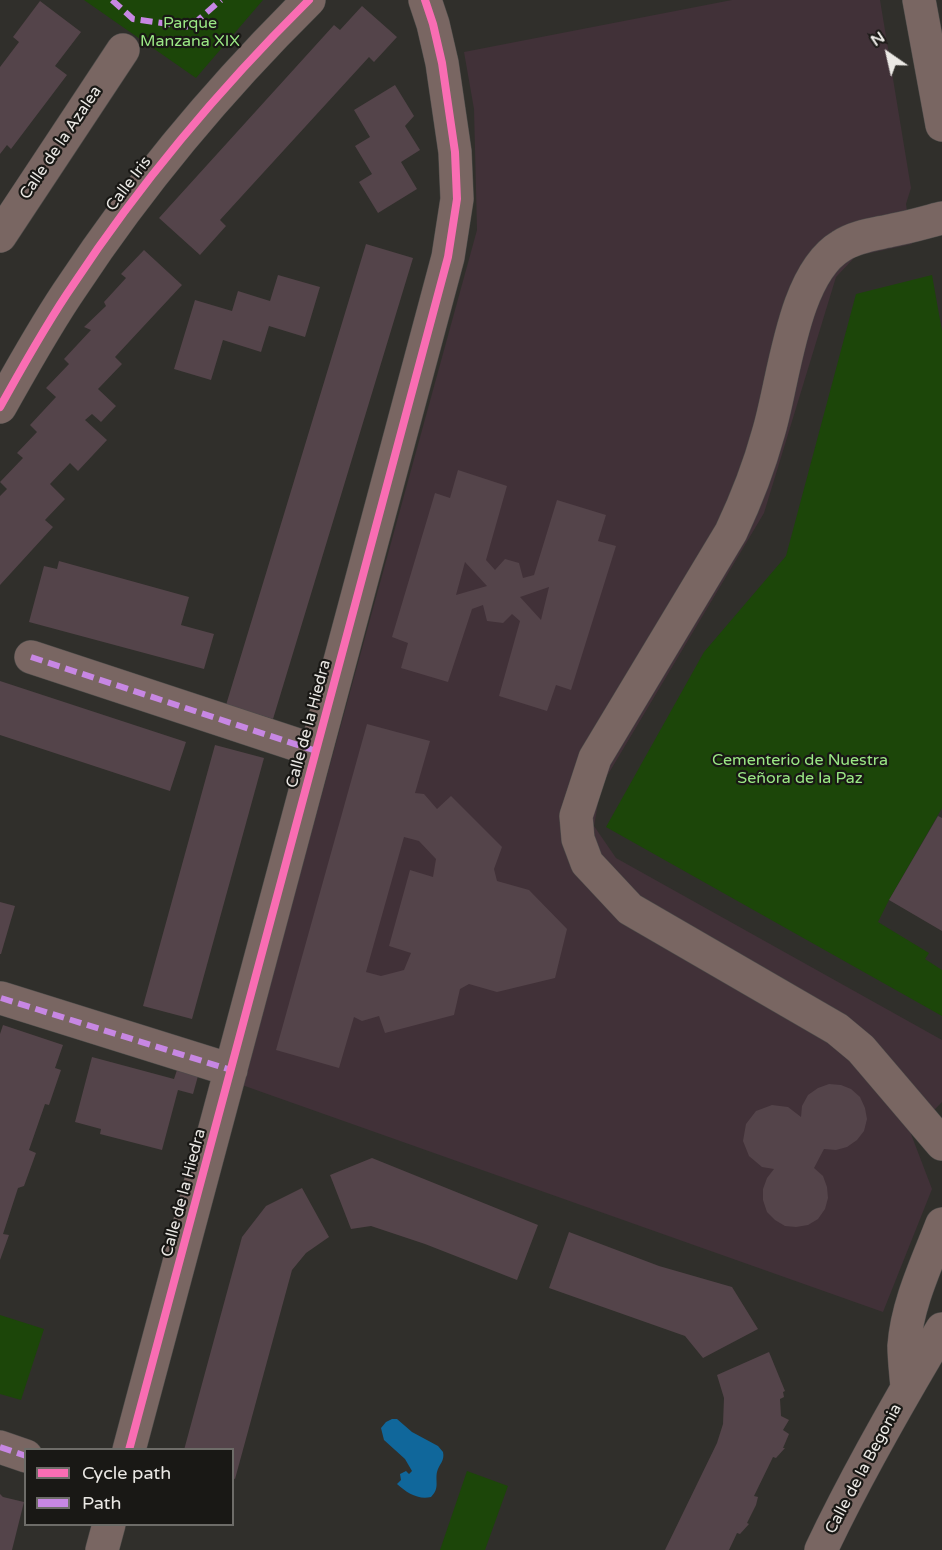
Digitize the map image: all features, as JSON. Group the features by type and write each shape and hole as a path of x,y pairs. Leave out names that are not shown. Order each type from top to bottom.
{"street":[{"name":"Calle Iris","path":"0,407 68,292 158,167 210,105 309,0"},
{"name":"Calle de la Hiedra","path":"129,1448 448,257 457,200 455,152 442,63 425,0"},
{"path":"919,0 942,125"},
{"name":"Calle de la Azalea","path":"0,236 123,50"},
{"path":"942,218 867,236 841,245 824,260 810,280 796,319 769,433 746,500 731,532 595,758 576,816 578,839 587,863 630,909 837,1029 861,1049 942,1144"},
{"path":"32,657 316,751"},
{"path":"1,998 231,1070"},
{"name":"Calle de la Begonia","path":"907,1388 904,1346 909,1319 916,1293 942,1224"},
{"name":"Calle de la Begonia","path":"821,1550 907,1388 942,1329"},
{"path":"0,1448 24,1455"},
{"path":"102,1550 108,1526"}],"shaded area":[{"path":"732,0 880,0 911,188 906,204 912,244 856,256 836,277 764,513 601,786 594,826 616,858 942,1040 942,1102 911,1134 932,1189 883,1312 242,1085 477,230 474,109 464,52"}],"green space":[{"name":"Parque Manzana XIX","path":"84,0 263,0 196,78"},
{"name":"Cementerio de Nuestra Señora de la Paz","path":"932,275 942,331 942,808 878,922 929,953 925,959 942,970 942,1016 606,827 704,652 786,556 856,294"},
{"path":"0,1315 44,1329 21,1400 0,1394"},
{"path":"467,1471 508,1486 485,1550 440,1550"}],"water":[{"path":"392,1419 397,1419 412,1432 438,1446 443,1452 443,1460 437,1472 436,1488 431,1497 422,1498 413,1495 397,1484 401,1480 400,1474 406,1471 409,1474 412,1471 405,1459 384,1440 381,1428"}],"building":[{"path":"40,1 81,32 55,66 67,75 11,149 7,145 0,154 0,67 19,42 13,37"},
{"path":"362,6 397,37 374,62 369,57 220,220 226,226 200,255 159,218 334,25 340,30"},
{"path":"395,85 414,116 405,126 420,150 401,162 417,189 378,213 359,182 372,174 355,146 370,137 354,110"},
{"path":"366,244 413,258 273,719 226,705"},
{"path":"144,250 182,285 115,357 122,364 98,389 116,406 101,422 92,414 85,420 107,440 78,471 70,463 50,484 65,499 45,520 53,527 0,585 0,496 7,489 0,482 23,458 17,453 37,432 30,425 56,397 46,388 69,364 64,359 91,330 84,327 106,306 104,302 126,278 121,274"},
{"path":"278,275 320,287 305,337 269,326 261,352 223,340 211,380 174,369 195,300 232,311 238,291 270,301"},
{"path":"458,470 507,486 486,560 495,570 505,559 519,563 523,578 534,575 557,500 606,515 598,541 616,546 571,690 556,685 547,711 499,696 520,621 512,614 503,623 487,621 483,605 472,609 448,682 401,668 408,643 392,637 435,493 450,498","holes":["465,562 487,586 456,595","549,587 541,620 520,597"]},
{"path":"59,561 189,597 181,625 214,634 204,669 29,622 44,566 57,569"},
{"path":"0,681 186,742 170,791 0,735"},
{"path":"367,724 430,741 415,793 424,794 437,809 451,796 502,847 494,869 497,881 529,890 567,929 555,978 497,992 469,984 460,989 454,1015 385,1033 379,1016 362,1021 354,1017 339,1068 276,1050","holes":["404,837 419,841 436,859 433,877 410,870 389,946 411,953 404,970 381,976 366,972"]},
{"path":"215,745 264,758 192,1019 143,1006"},
{"path":"938,816 942,818 942,931 889,900"},
{"path":"0,902 15,906 1,954 0,954"},
{"path":"3,1025 63,1045 55,1068 61,1070 49,1105 45,1104 29,1150 36,1153 24,1186 18,1188 3,1234 9,1235 0,1260 0,1034"},
{"path":"92,1057 174,1079 177,1070 198,1076 193,1094 178,1090 162,1150 100,1134 101,1129 75,1122"},
{"path":"829,1084 851,1089 860,1097 867,1119 864,1131 847,1147 836,1150 824,1149 814,1168 823,1176 828,1198 825,1209 818,1219 808,1225 785,1226 767,1212 763,1200 763,1189 774,1169 762,1167 749,1156 743,1141 746,1124 756,1111 772,1105 788,1107 801,1117 802,1106 808,1095"},
{"path":"372,1158 538,1225 517,1280 425,1244 371,1226 351,1229 330,1175"},
{"path":"302,1188 329,1237 306,1253 292,1270 235,1479 234,1448 185,1448 242,1237 266,1206"},
{"path":"569,1232 659,1266 732,1287 758,1329 703,1358 685,1336 549,1288"},
{"path":"769,1352 785,1391 783,1392 784,1397 780,1399 781,1416 789,1420 783,1430 789,1434 783,1448 785,1448 776,1458 773,1457 754,1496 758,1497 747,1523 749,1524 740,1534 737,1533 729,1550 665,1550 717,1443 723,1424 724,1398 717,1375"},
{"path":"0,1494 3,1497 24,1502 12,1550 0,1550"}],"marked path":[{"path":"112,0 133,19 190,27 221,0"},
{"path":"31,657 316,751"},
{"path":"1,998 231,1070"},
{"path":"0,1447 24,1455"}],"cycle path":[{"path":"0,407 53,315 154,172 214,101 309,0"},
{"path":"130,1448 448,257 457,199 455,152 442,63 425,0"}]}
